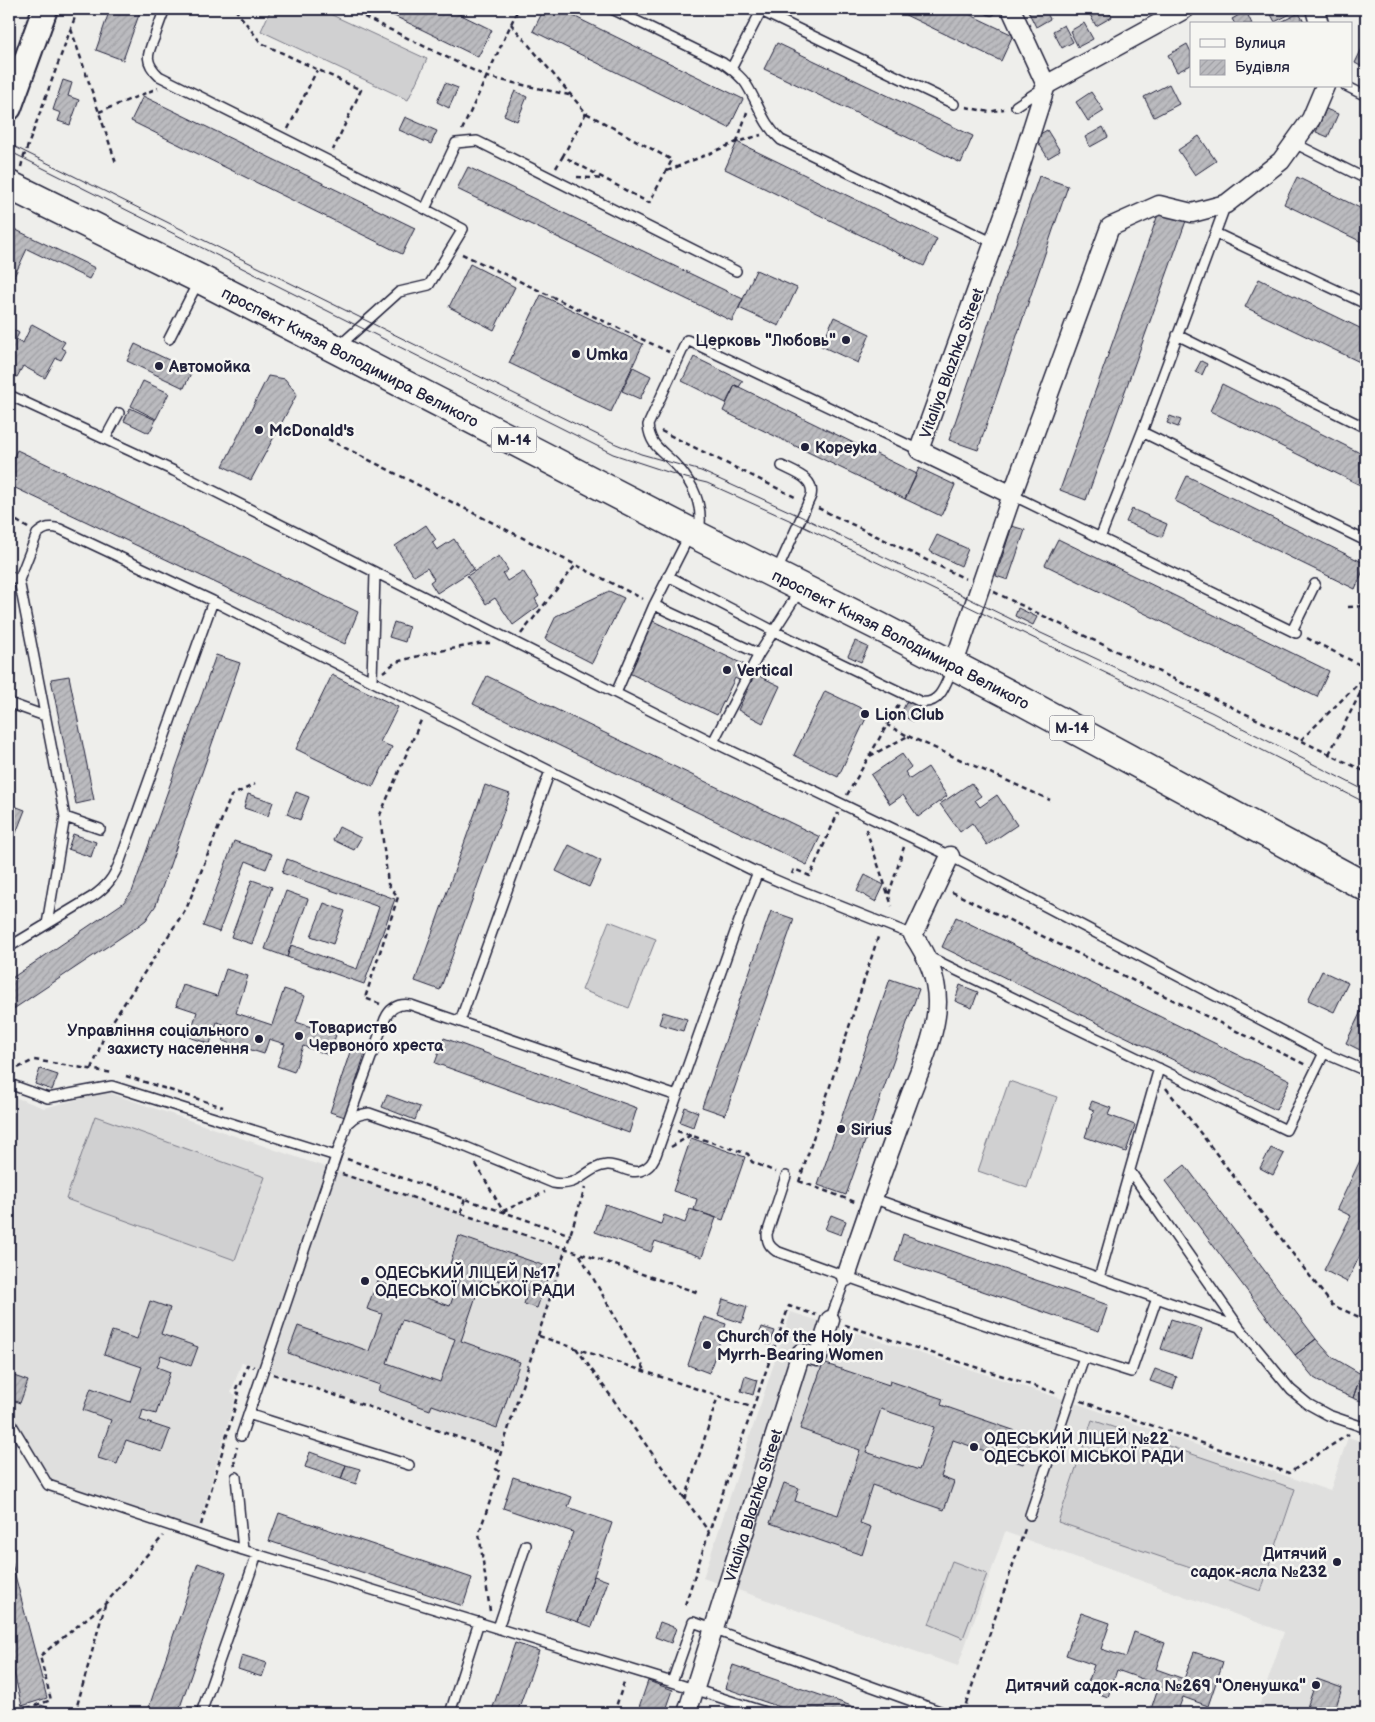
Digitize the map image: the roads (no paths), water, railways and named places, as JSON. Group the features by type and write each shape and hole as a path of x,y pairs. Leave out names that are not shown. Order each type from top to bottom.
{"highway":[{"name":"проспект Князя Володимира Великого","path":"15,176 68,213 776,574 953,666 1366,887"}],"street":[{"path":"9,108 45,9"},
{"path":"1011,9 1046,86 1185,9"},
{"path":"1315,9 1318,22"},
{"name":"Vitaliya Blazhka Street","path":"1012,495 919,450 994,243 1046,86"},
{"path":"953,666 1012,495 1110,226 1159,205 1192,213 1226,204 1281,161 1311,119 1324,88"},
{"path":"846,1277 871,1202 932,1036 937,1003 935,978 926,955 913,935 950,856"},
{"name":"Vitaliya Blazhka Street","path":"687,1713 801,1353 818,1357 830,1320"}],"lane":[{"path":"165,9 149,47 148,55 149,63 159,76 463,229 429,285 399,292 336,349"},
{"path":"612,9 723,63 731,69 746,84 764,122 781,140 994,243"},
{"path":"731,69 761,10 954,104"},
{"path":"1016,106 1046,86"},
{"path":"1350,88 1366,96"},
{"path":"425,209 456,143 477,141 736,270"},
{"path":"1294,143 1366,179"},
{"path":"1100,538 1142,432 1226,204"},
{"path":"1215,233 1366,304"},
{"path":"169,339 200,280"},
{"path":"1177,335 1366,428"},
{"path":"616,693 668,576 695,534 701,521 700,510 693,488 675,464 653,443 649,435 648,425 687,340 919,450"},
{"path":"9,395 174,471 713,742 950,856 1324,1053 1366,1071"},
{"path":"105,440 119,414"},
{"path":"1142,432 1366,541"},
{"path":"776,574 813,489 807,479 782,466"},
{"path":"1012,495 1294,632 1315,584"},
{"path":"47,924 64,817 19,580 38,534 43,529 55,527 213,601 787,886 913,935"},
{"path":"372,680 375,572"},
{"path":"9,576 19,580"},
{"path":"668,576 774,631 921,702 934,701 939,695 953,666"},
{"path":"713,742 759,654 802,588"},
{"path":"9,946 102,890 113,877 213,601"},
{"path":"654,605 759,654"},
{"path":"9,703 45,716"},
{"path":"460,1021 550,770"},
{"path":"64,817 100,829"},
{"path":"347,1124 354,1117 368,1113 466,1147 553,1183 571,1183 605,1165 614,1165 636,1172 648,1167 655,1157 758,872"},
{"path":"926,955 1158,1072 1286,1130 1324,1053"},
{"path":"241,1436 347,1124 385,1020 392,1008 404,1004 411,1005 677,1096"},
{"path":"1099,1278 1158,1072"},
{"path":"9,1084 48,1098 112,1086 336,1156"},
{"path":"1130,1170 1240,1327 1291,1390 1308,1404 1328,1415 1366,1428"},
{"path":"786,1176 767,1234 767,1241 770,1247 776,1251 846,1277 1084,1357 1131,1372 1157,1298"},
{"path":"871,1202 1240,1327"},
{"path":"830,1320 846,1277"},
{"path":"1030,1515 1084,1357"},
{"path":"248,1414 409,1465"},
{"path":"9,1420 48,1485 198,1536 629,1668 768,1713"},
{"path":"236,1477 243,1550"},
{"path":"495,1627 526,1545"},
{"path":"202,1713 257,1554"},
{"path":"450,1713 479,1622"},
{"path":"672,1682 693,1622 945,1713"}],"tram line":[{"path":"9,144 616,444 641,454 701,471 802,517 1015,621 1211,712 1366,791"},
{"path":"9,151 613,454 707,483 798,524 1209,723 1366,803"}],"place":[{"name":"Церковь \"Любовь\"","path":"846,340"},
{"name":"Umka","path":"576,354"},
{"name":"Автомойка","path":"159,366"},
{"name":"McDonald's","path":"259,430"},
{"name":"Kopeyka","path":"805,447"},
{"name":"Vertical","path":"727,670"},
{"name":"Lion Club","path":"865,714"},
{"name":"Товариство Червоного хреста","path":"299,1036"},
{"name":"Управління соціального захисту населення","path":"259,1039"},
{"name":"Sirius","path":"841,1129"},
{"name":"ОДЕСЬКИЙ ЛІЦЕЙ №17 ОДЕСЬКОЇ МІСЬКОЇ РАДИ","path":"365,1281"},
{"name":"Church of the Holy Myrrh-Bearing Women","path":"707,1345"},
{"name":"ОДЕСЬКИЙ ЛІЦЕЙ №22 ОДЕСЬКОЇ МІСЬКОЇ РАДИ","path":"974,1447"},
{"name":"Дитячий садок-ясла №232","path":"1337,1562"},
{"name":"Дитячий садок-ясла №269 \"Оленушка\"","path":"1316,1685"}]}
